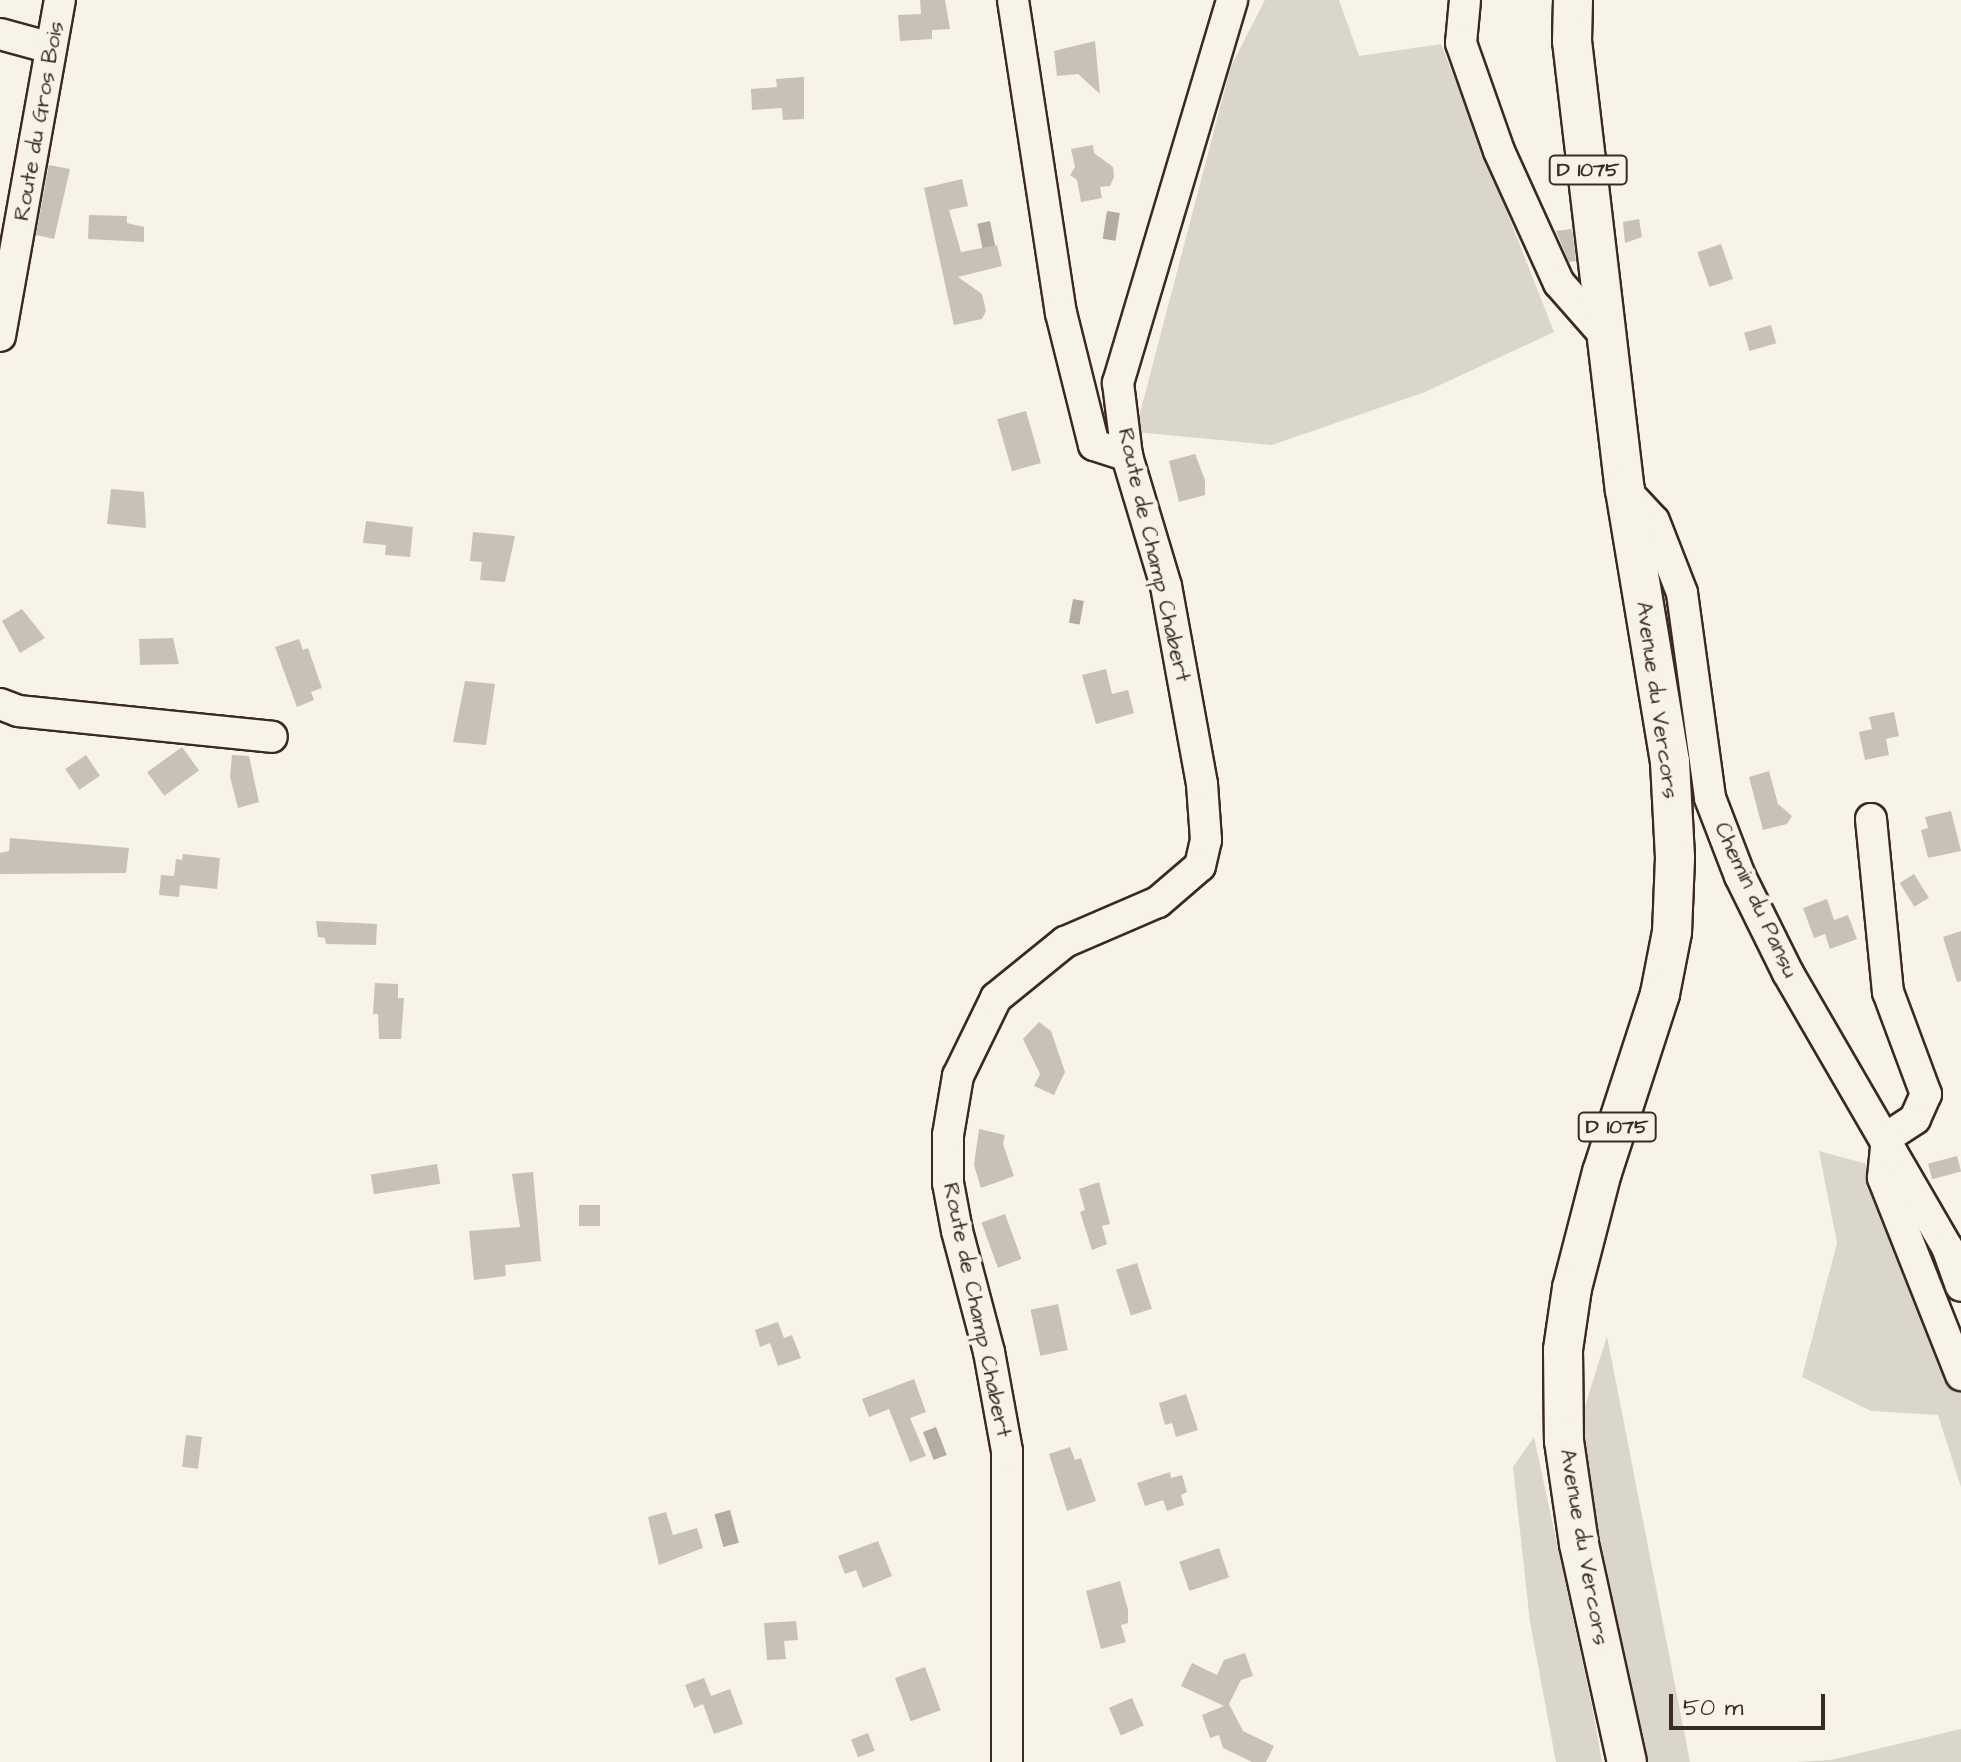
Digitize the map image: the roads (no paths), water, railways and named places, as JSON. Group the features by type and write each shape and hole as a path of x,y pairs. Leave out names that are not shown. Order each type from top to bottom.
{"main road":[{"name":"D 1075","path":"1573,0 1572,41 1609,340"},
{"name":"Avenue du Vercors","path":"1609,340 1625,490 1670,762 1672,932 1660,994 1572,1288 1563,1365 1564,1441 1579,1544 1627,1762"}],"street":[{"name":"Route du Gros Bois","path":"0,336 60,0"},
{"path":"1013,0 1061,313 1094,445 1127,456"},
{"name":"Route de Champ Chabert","path":"1007,1762 1007,1451 989,1352 957,1231 948,1183 948,1135 958,1076 996,998 1065,942 1158,902 1200,866 1206,840 1198,760 1166,586 1127,456 1118,383 1232,0"},
{"path":"1465,0 1461,43 1499,151 1559,283 1609,340"},
{"path":"0,34 51,48"},
{"name":"Chemin du Pansu","path":"1625,490 1654,521 1682,593 1710,798 1740,876 1788,973 1887,1137 1947,1247 1961,1286"},
{"path":"0,704 18,711 272,737"},
{"path":"1871,819 1888,992 1926,1094 1915,1119 1887,1137 1883,1178 1961,1375"}]}
